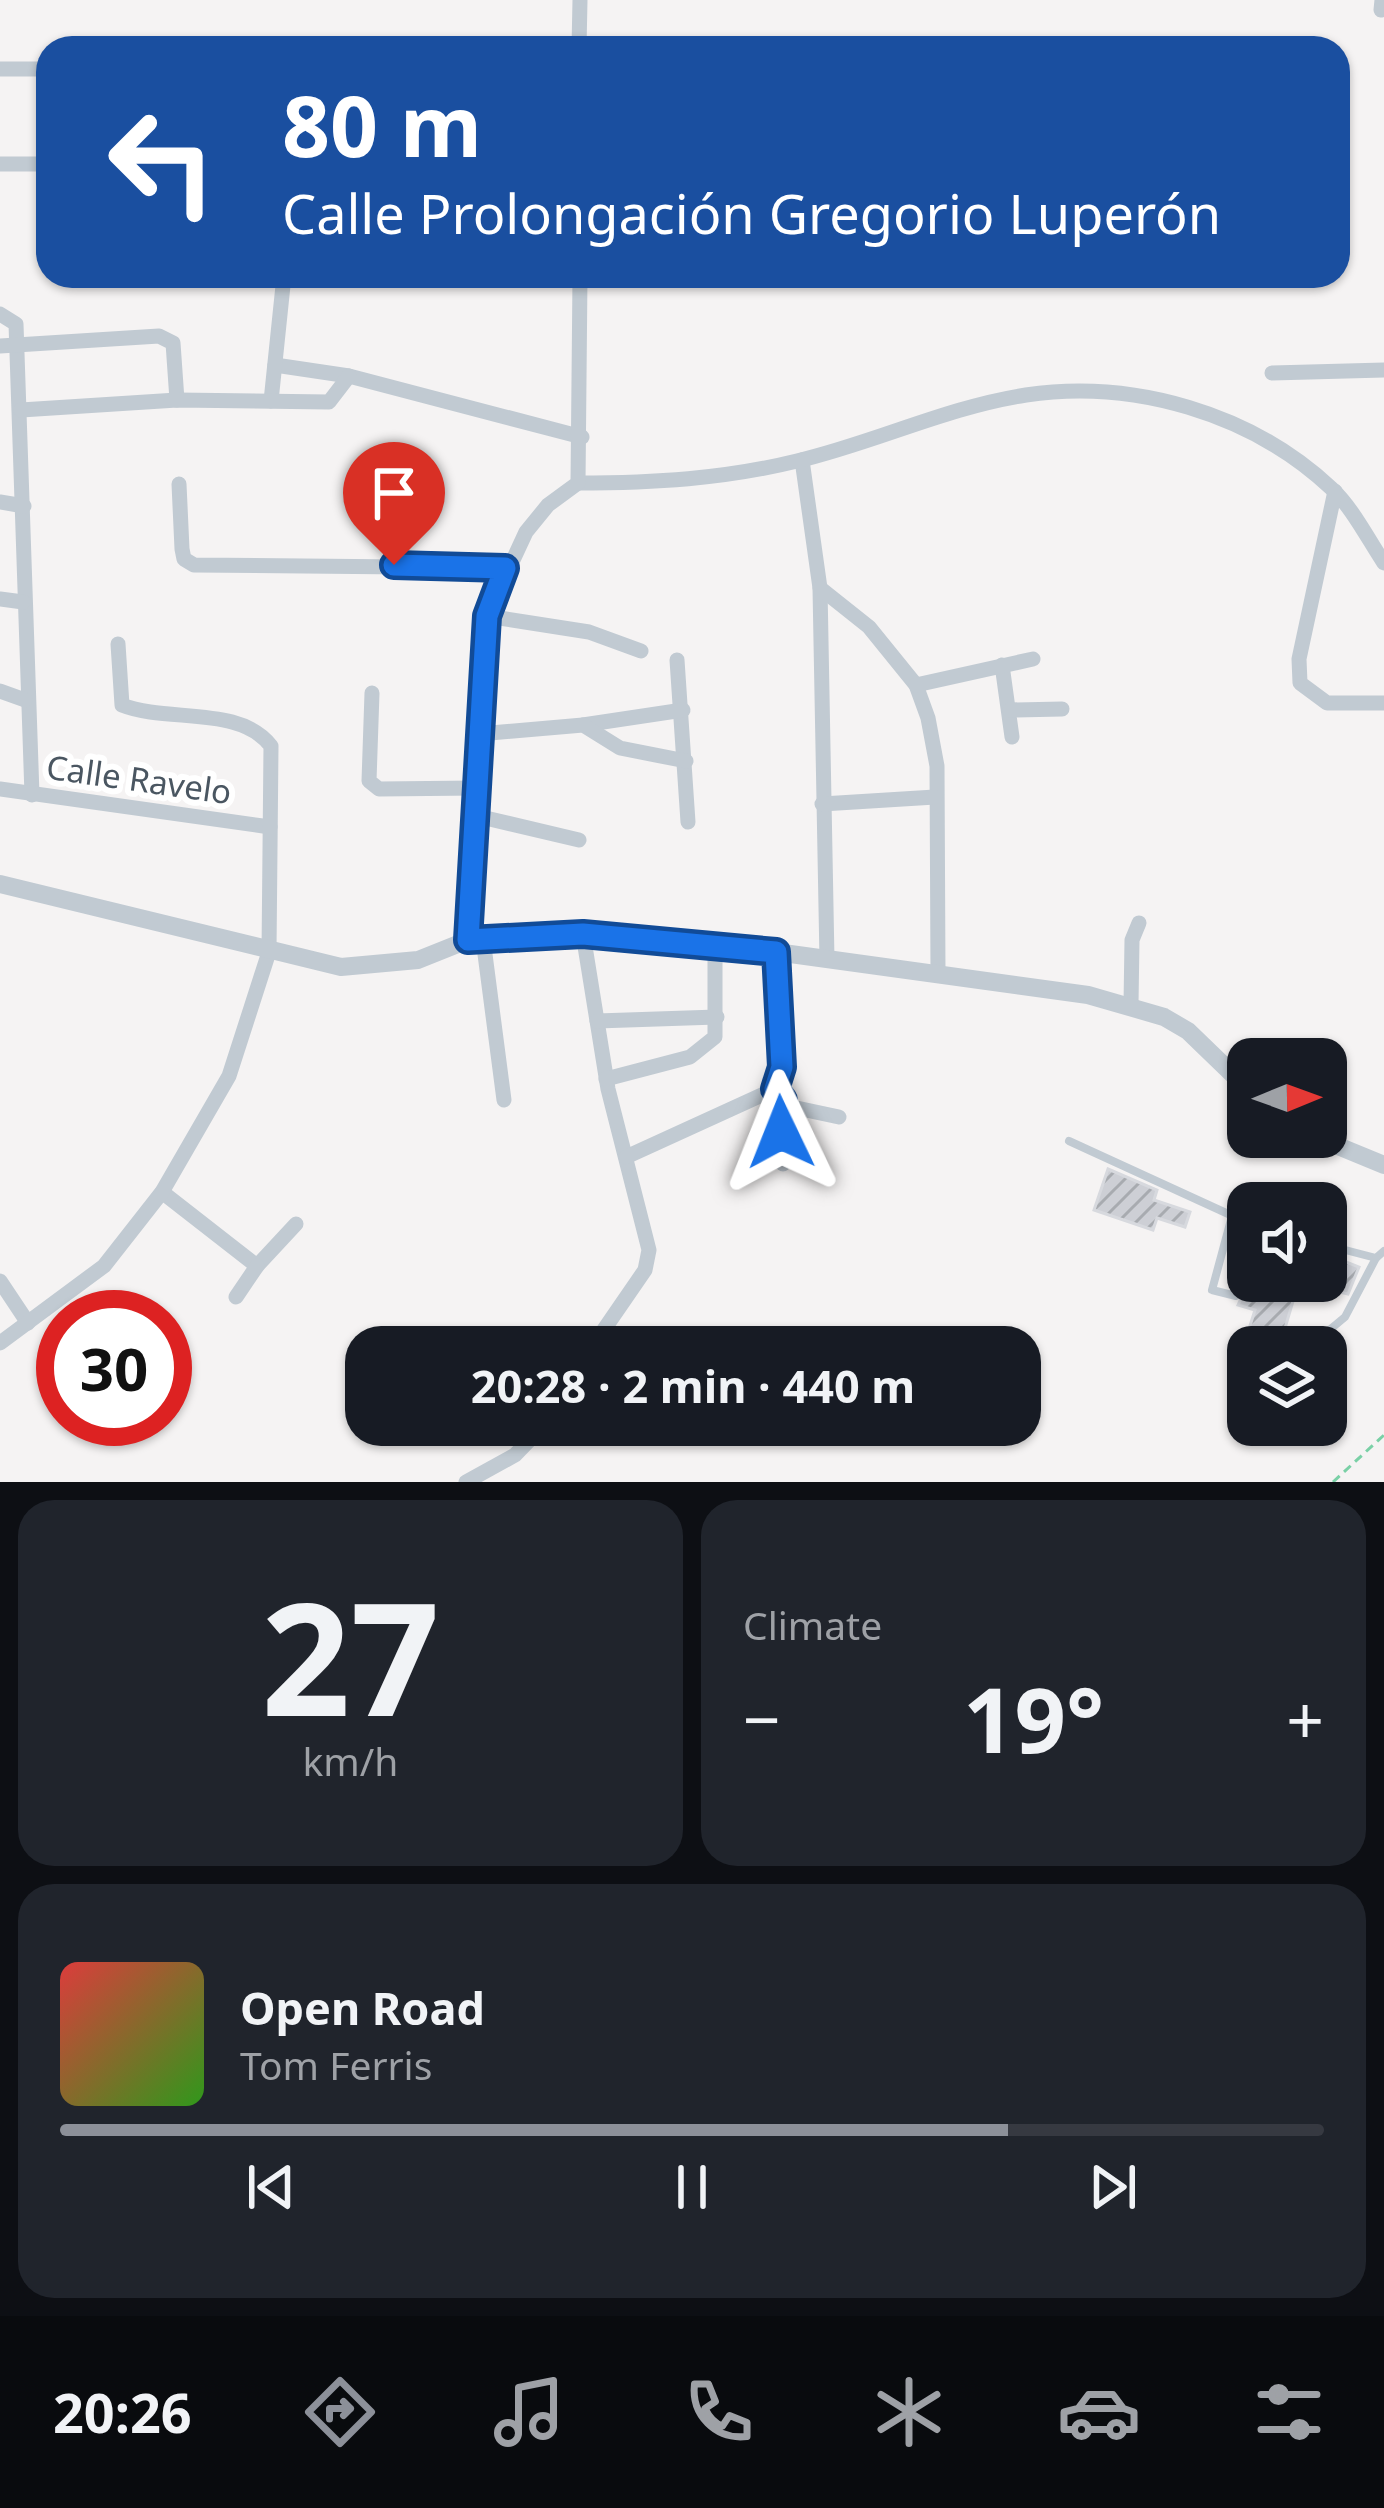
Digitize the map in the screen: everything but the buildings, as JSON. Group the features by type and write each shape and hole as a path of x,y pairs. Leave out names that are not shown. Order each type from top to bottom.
{"street":[{"path":"579,36 580,0"},
{"path":"0,69 36,69"},
{"path":"0,164 36,164"},
{"path":"271,401 283,288"},
{"path":"578,483 580,288"},
{"path":"0,314 16,324 7,345 21,410 25,700 32,795"},
{"path":"7,345 159,336 173,343 177,400"},
{"path":"275,365 350,376 582,437"},
{"path":"1272,373 1384,370"},
{"path":"21,410 177,400 329,402 350,376"},
{"path":"504,1100 475,940 479,734 487,616 505,568 548,506 578,483 723,477 802,460 1023,395 1083,389 1202,410 1289,454 1335,491 1384,563"},
{"path":"802,460 820,588 827,959"},
{"path":"179,484 184,559 194,565 505,568"},
{"path":"1335,491 1299,659 1300,683 1327,703 1384,703"},
{"path":"0,502 24,506"},
{"path":"820,588 869,627 916,685 937,766 938,974"},
{"path":"0,599 23,602"},
{"path":"487,616 589,632 641,651"},
{"path":"0,1342 104,1266 162,1192 229,1076 269,952 271,746 263,735 238,722 169,718 122,705 118,644"},
{"path":"916,685 1033,658"},
{"path":"677,660 688,822"},
{"path":"1002,665 1012,737"},
{"path":"0,691 25,700"},
{"path":"372,693 370,781 379,789 477,788"},
{"path":"1010,710 1062,709"},
{"path":"479,734 683,710"},
{"path":"584,725 620,748 686,760"},
{"name":"Calle Ravelo","path":"0,789 270,827"},
{"path":"822,804 935,797"},
{"path":"477,817 580,840"},
{"path":"0,884 269,952 365,968 418,959 475,940 583,934 776,952 938,974 1131,1004 1188,1031 1227,1069"},
{"path":"1131,1004 1132,940 1139,923"},
{"path":"583,934 606,1079 649,1250 644,1270 606,1326"},
{"path":"606,1079 690,1057 715,1037 716,948"},
{"path":"776,952 783,1164"},
{"path":"597,1021 717,1017"},
{"path":"779,1094 802,1111 839,1117"},
{"path":"626,1157 779,1094"},
{"path":"1347,1150 1384,1165"},
{"path":"162,1192 257,1265"},
{"path":"236,1297 257,1265 296,1224"},
{"path":"0,1281 28,1323"},
{"path":"467,1481 515,1456 524,1446"}],"lane":[{"path":"1069,1141 1227,1214"},
{"path":"1227,1234 1212,1290 1227,1294"},
{"path":"1334,1326 1345,1317 1380,1255 1347,1250"}],"path":[{"path":"1334,1482 1384,1435"}],"route":[{"path":"394,565 505,568 487,616 468,940 583,934 776,952 782,1067 775,1089 783,1100 781,1132"}]}
